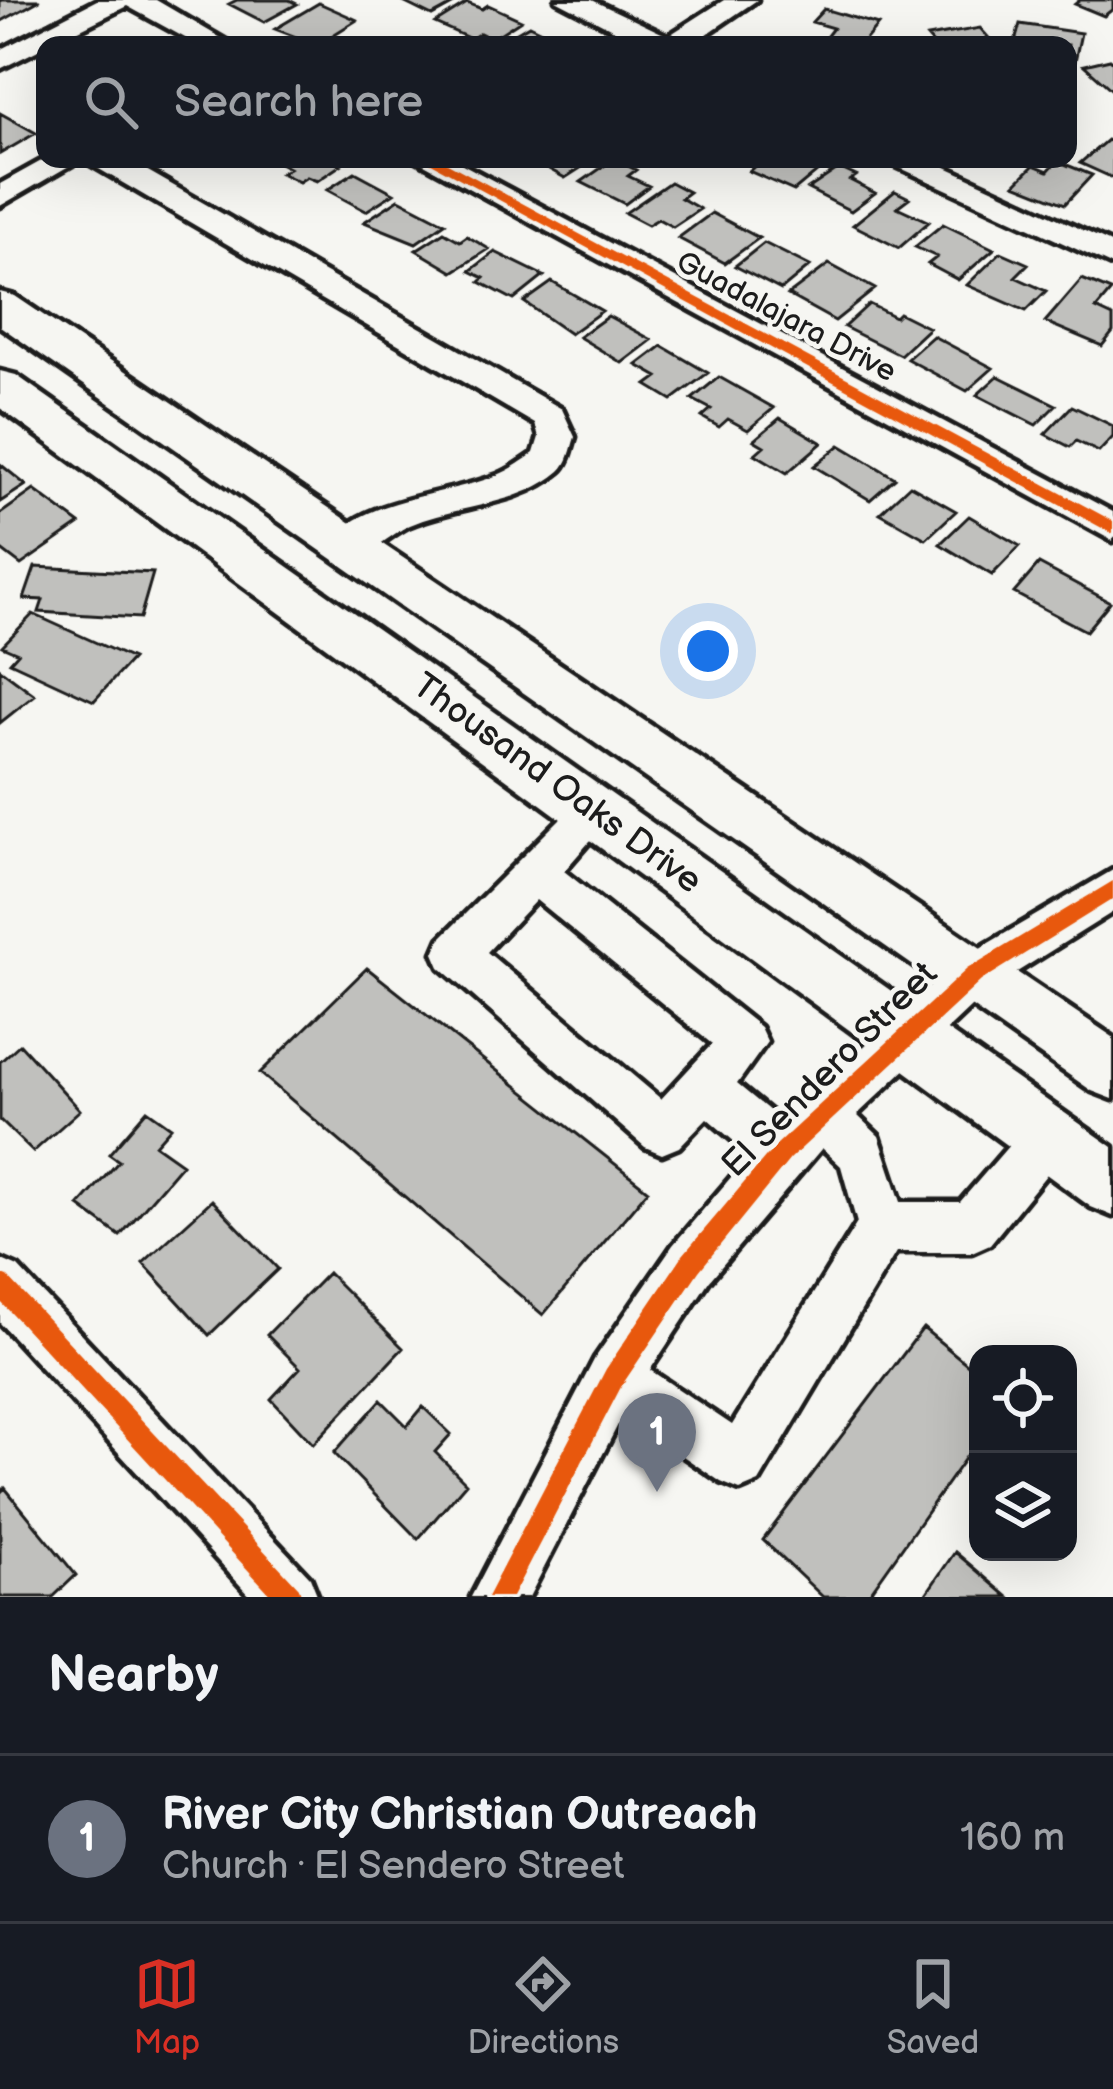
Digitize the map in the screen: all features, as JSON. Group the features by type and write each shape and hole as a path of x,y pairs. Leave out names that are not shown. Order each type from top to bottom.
{"main road":[{"name":"Thousand Oaks Drive","path":"0,306 1113,1071"},
{"name":"Thousand Oaks Drive","path":"0,386 1113,1185"}],"street":[{"path":"48,36 118,0"},
{"path":"136,0 202,36"},
{"path":"570,0 649,36"},
{"path":"684,36 743,0"},
{"path":"0,61 36,42"},
{"path":"0,196 50,168"},
{"path":"121,168 550,418 557,436 550,460 512,484 399,515 348,545"},
{"name":"Guadalajara Drive","path":"447,168 1113,528"},
{"path":"955,168 1113,256"},
{"path":"534,873 744,1042 662,1131 456,952 595,811"},
{"name":"El Sendero Street","path":"499,1597 614,1377 691,1263 783,1152 974,975 1113,889"},
{"path":"705,1087 783,1152"},
{"path":"614,1377 740,1463 883,1227 862,1153 821,1115"},
{"path":"883,1227 972,1227 1047,1137"},
{"path":"0,1286 290,1597"}],"building":[{"path":"0,0 40,0 0,22"},
{"path":"237,0 297,4 264,22 229,4"},
{"path":"399,0 442,0 452,5 432,16"},
{"path":"1113,0 1113,9 1104,16 1075,4"},
{"path":"319,3 357,20 331,36 293,36 275,29"},
{"path":"467,3 482,9 488,5 521,20 497,36 464,36 435,23"},
{"path":"824,9 878,25 869,36 827,36 833,28 812,22"},
{"path":"1020,24 1081,33 1077,52 1077,36 1017,36"},
{"path":"529,25 552,36 510,36"},
{"path":"980,28 987,36 933,36"},
{"path":"1113,62 1113,91 1084,65"},
{"path":"0,113 36,133 0,154"},
{"path":"1107,140 1113,143 1113,178 1080,163"},
{"path":"289,168 336,168 317,181 307,177 299,182 281,173"},
{"path":"547,168 581,168 565,178"},
{"path":"601,168 632,168 636,170 628,176 649,186 625,204 581,182"},
{"path":"752,168 822,168 794,191 749,171"},
{"path":"839,168 875,193 851,211 808,189"},
{"path":"1031,168 1074,168 1092,175 1065,204 1015,184"},
{"path":"355,172 394,193 366,211 327,190"},
{"path":"670,182 689,192 681,198 700,209 673,227 658,219 648,225 625,213"},
{"path":"895,191 909,198 897,207 929,222 899,248 853,225"},
{"path":"399,199 445,223 416,243 364,222"},
{"path":"712,213 759,238 725,263 678,238"},
{"path":"943,224 994,249 958,280 928,264 937,257 915,247"},
{"path":"444,232 460,241 467,236 489,249 453,272 416,250"},
{"path":"764,243 810,266 781,290 735,266"},
{"path":"495,252 544,276 514,300 480,282 484,278 470,271"},
{"path":"1001,252 1028,264 1015,277 1046,291 1026,311 967,285"},
{"path":"829,264 875,289 835,321 788,295"},
{"path":"1082,279 1111,291 1096,309 1113,317 1113,332 1102,346 1045,322"},
{"path":"552,282 602,311 570,334 524,302"},
{"path":"869,304 929,328 900,355 844,327"},
{"path":"608,316 652,340 622,363 579,337"},
{"path":"933,336 993,368 967,391 907,359"},
{"path":"662,346 708,373 672,400 647,385 658,377 637,365"},
{"path":"998,376 1056,405 1036,425 977,395"},
{"path":"719,377 774,408 748,430 728,419 719,427 702,417 711,409 692,399"},
{"path":"1072,406 1113,426 1113,437 1099,452 1076,441 1070,447 1045,434"},
{"path":"780,418 822,443 787,473 755,454 764,446 754,440"},
{"path":"840,445 895,478 870,500 814,466"},
{"path":"0,464 26,485 0,502"},
{"path":"910,485 956,511 926,539 880,513"},
{"path":"34,490 80,524 21,565 0,549 0,514"},
{"path":"969,516 1020,546 992,575 940,544"},
{"path":"1039,564 1110,602 1086,631 1014,593"},
{"path":"35,567 153,573 140,618 39,612 43,600 24,599"},
{"path":"33,614 132,659 94,701 10,662 18,653 2,646"},
{"path":"0,669 35,695 0,723"},
{"path":"367,968 648,1190 543,1315 260,1073"},
{"path":"20,1044 80,1110 33,1152 0,1120 0,1062"},
{"path":"147,1110 171,1127 155,1145 182,1164 120,1236 79,1206 119,1161 109,1154"},
{"path":"212,1200 278,1269 209,1335 143,1263"},
{"path":"328,1273 403,1348 313,1444 271,1399 300,1368 267,1335"},
{"path":"923,1328 969,1366 969,1453 867,1597 823,1597 763,1540"},
{"path":"381,1400 407,1426 423,1407 451,1434 435,1452 466,1483 418,1539 334,1453"},
{"path":"5,1488 76,1575 53,1597 0,1597 0,1493"},
{"path":"955,1552 1008,1597 924,1597"}],"cycle path":[{"path":"447,168 1113,528"},
{"path":"499,1597 614,1377 691,1263 783,1152 974,975 1113,889"},
{"path":"0,1285 290,1597"}],"place":[{"name":"River City Christian Outreach","path":"657,1492"}]}
